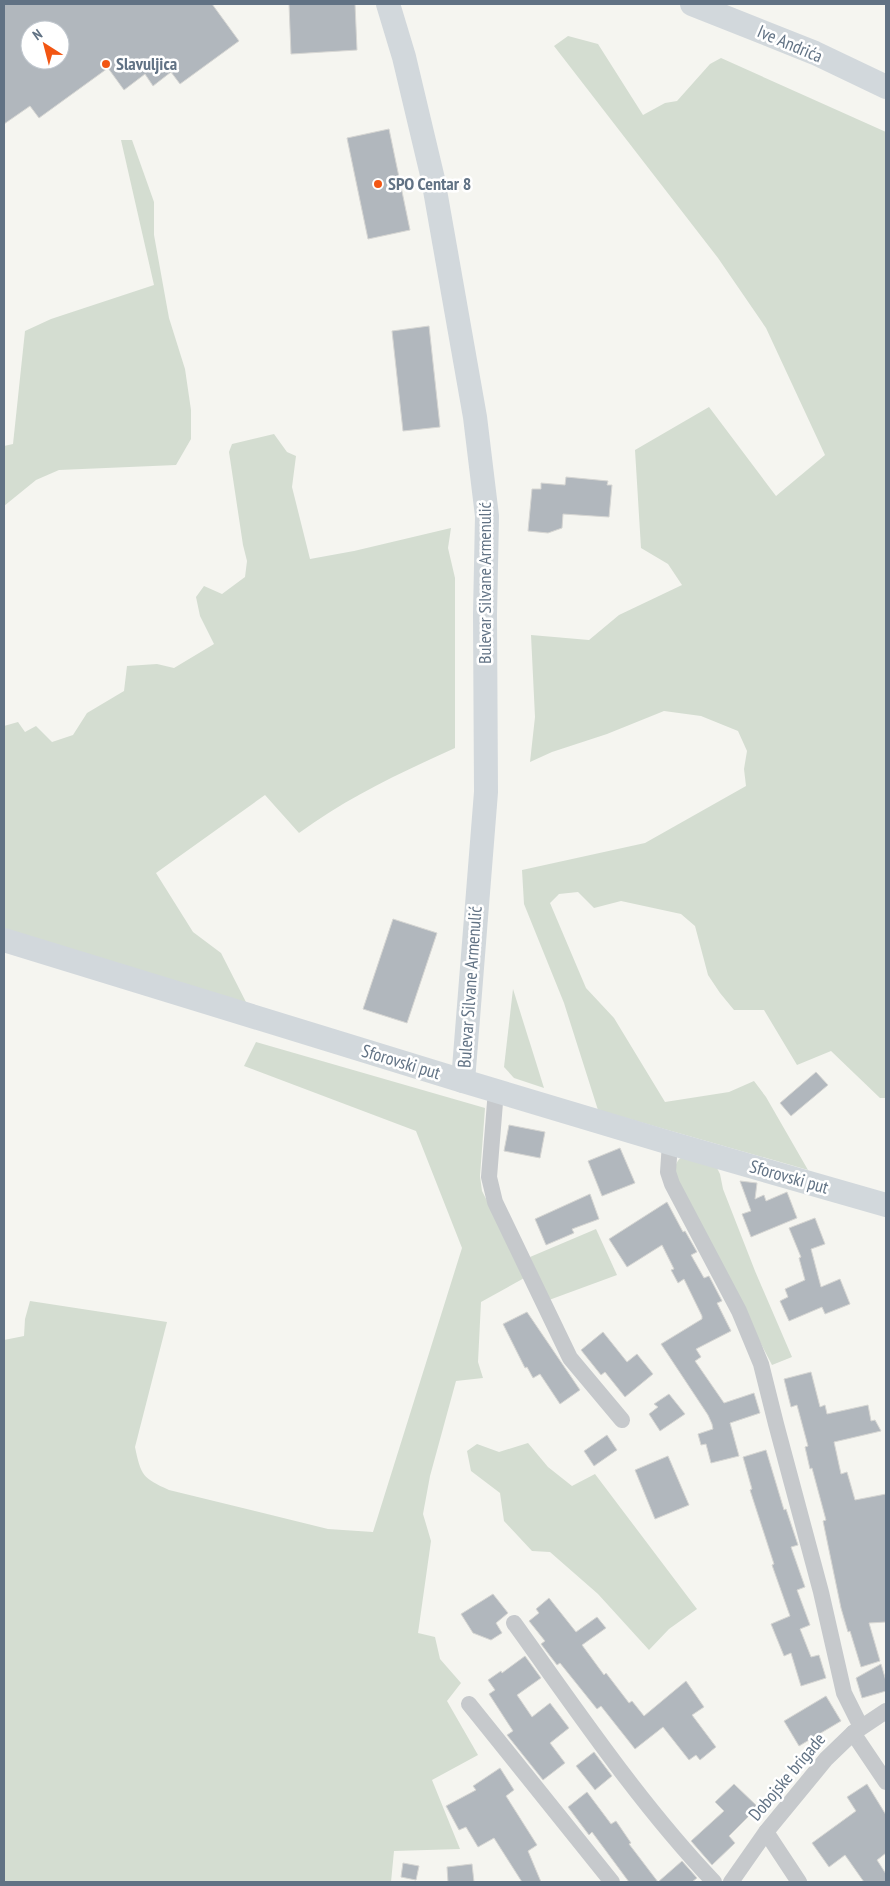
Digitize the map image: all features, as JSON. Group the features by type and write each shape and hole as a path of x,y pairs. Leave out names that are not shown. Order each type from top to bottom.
{"street":[{"name":"Bulevar Silvane Armenulić","path":"388,4 404,57 433,179 475,417 488,516 485,614 486,792 463,1082"},
{"name":"Ive Andrića","path":"692,4 815,53 886,87"},
{"name":"Sforovski put","path":"4,940 463,1082 496,1090 670,1143 886,1205"},
{"path":"496,1090 489,1177 495,1202 570,1358 622,1420"},
{"path":"670,1143 668,1172 672,1184 739,1311 761,1364 821,1592 844,1693 857,1730 886,1782"},
{"path":"514,1623 632,1787 660,1822 714,1882"},
{"path":"469,1704 612,1882"},
{"name":"Dobojske brigade","path":"731,1882 766,1832 826,1759 857,1730 886,1711"},
{"path":"766,1832 799,1882"}],"shaded area":[{"path":"568,36 598,44 643,115 665,103 677,101 710,64 721,58 886,132 886,1098 880,1098 831,1051 797,1065 764,1010 734,1010 708,975 695,926 681,914 621,901 594,908 578,892 559,894 550,903 586,988 614,1018 665,1102 729,1092 754,1081 766,1097 808,1170 598,1110 564,1003 524,904 522,870 645,843 746,786 744,769 747,751 738,731 701,716 664,711 607,734 552,752 530,762 535,717 531,635 589,640 619,615 682,585 668,564 641,548 635,450 709,407 776,496 825,455 766,328 718,258 554,46"},
{"path":"121,140 132,140 154,202 154,235 169,318 185,369 191,410 191,439 176,465 59,470 36,480 4,506 4,446 13,444 25,331 51,319 154,285"},
{"path":"274,434 287,452 296,456 292,487 310,559 354,551 451,528 448,548 455,578 455,748 394,776 355,797 299,833 265,795 156,873 193,932 221,953 249,1008 4,934 4,726 18,722 25,732 36,726 52,742 73,735 87,713 124,691 127,666 157,664 174,668 214,644 200,616 196,597 204,586 222,594 245,577 247,561 229,452 232,444"},
{"path":"513,989 544,1088 514,1078 504,1067"},
{"path":"256,1042 485,1108 480,1176 482,1191 526,1277 481,1302 478,1362 483,1378 456,1381 430,1476 423,1514 431,1541 418,1633 435,1637 440,1659 461,1683 447,1701 478,1755 432,1780 460,1849 394,1851 391,1882 4,1882 4,1340 24,1336 25,1319 30,1301 167,1322 135,1447 139,1464 148,1479 169,1490 328,1529 373,1532 462,1248 416,1131 244,1066"},
{"path":"682,1157 717,1168 723,1189 755,1271 792,1357 772,1365 674,1176 677,1163"},
{"path":"596,1229 617,1275 549,1300 530,1257"},
{"path":"528,1443 548,1467 572,1486 595,1474 697,1609 669,1629 649,1650 598,1594 550,1552 532,1551 504,1521 500,1493 471,1471 467,1451 477,1444 499,1452"}],"building":[{"name":"Slavuljica","path":"4,4 212,4 239,41 180,84 171,72 153,86 145,74 124,90 108,68 39,118 30,106 4,124"},
{"path":"289,4 355,4 357,50 291,54"},
{"name":"SPO Centar 8","path":"389,129 410,230 368,239 347,138"},
{"path":"429,326 440,427 403,431 392,331"},
{"path":"566,477 608,481 607,485 612,485 609,517 563,514 562,528 548,533 528,531 532,489 541,489 541,483 565,485"},
{"path":"393,919 437,933 407,1023 363,1009"},
{"path":"816,1072 828,1085 791,1116 780,1103"},
{"path":"509,1125 545,1132 540,1158 504,1151"},
{"path":"620,1148 635,1183 602,1196 588,1161"},
{"path":"740,1181 757,1183 755,1199 764,1195 766,1201 787,1192 797,1218 751,1237 742,1214 751,1211"},
{"path":"590,1194 599,1219 572,1229 574,1233 546,1245 535,1219"},
{"path":"667,1202 683,1232 685,1231 697,1252 691,1255 704,1278 709,1276 722,1301 717,1303 731,1331 696,1349 701,1357 695,1361 724,1403 754,1393 760,1413 730,1423 739,1456 711,1463 706,1444 701,1445 698,1434 713,1429 712,1424 661,1344 702,1319 702,1316 684,1279 678,1283 671,1270 674,1269 662,1245 627,1267 609,1239"},
{"path":"815,1218 825,1244 811,1249 821,1287 840,1279 850,1304 825,1314 822,1307 789,1321 780,1301 788,1297 785,1289 805,1280 799,1258 801,1257 789,1228"},
{"path":"527,1312 580,1390 560,1404 540,1374 533,1378 527,1367 525,1368 503,1324"},
{"path":"603,1332 627,1362 637,1354 653,1374 625,1397 605,1372 601,1375 581,1350"},
{"path":"811,1372 820,1407 825,1405 827,1414 868,1405 871,1421 875,1420 881,1431 834,1442 841,1474 847,1472 855,1500 886,1494 886,1622 869,1623 880,1661 861,1667 841,1608 823,1521 826,1520 805,1447 808,1446 797,1405 791,1407 784,1379"},
{"path":"669,1394 685,1414 660,1431 649,1414 658,1407 654,1404"},
{"path":"607,1435 617,1450 594,1466 584,1451"},
{"path":"766,1450 784,1510 786,1509 798,1545 791,1547 805,1587 797,1590 810,1625 800,1629 811,1657 819,1655 826,1678 801,1686 791,1653 784,1656 771,1624 790,1616 772,1565 774,1564 750,1490 752,1489 743,1457"},
{"path":"668,1456 689,1505 655,1519 635,1470"},
{"path":"493,1594 508,1613 496,1623 502,1633 491,1640 473,1633 461,1614"},
{"path":"549,1598 576,1632 597,1617 606,1628 582,1645 604,1675 606,1673 629,1703 632,1701 644,1716 686,1681 704,1707 692,1715 716,1747 700,1760 696,1755 689,1760 663,1727 635,1749 601,1706 597,1709 560,1663 557,1665 541,1644 545,1641 529,1621 539,1613 536,1609"},
{"path":"525,1656 541,1678 517,1695 532,1717 550,1703 569,1728 550,1743 565,1763 543,1780 507,1735 513,1731 489,1694 495,1690 488,1680 501,1671 502,1673"},
{"path":"881,1664 886,1681 886,1691 862,1698 856,1678"},
{"path":"826,1696 841,1721 799,1746 784,1721"},
{"path":"594,1752 612,1776 595,1790 576,1766"},
{"path":"500,1768 514,1790 506,1796 537,1845 528,1851 541,1882 522,1882 494,1838 478,1847 466,1827 459,1830 446,1806 476,1790 473,1786"},
{"path":"734,1784 758,1807 729,1836 735,1843 712,1865 691,1841 724,1811 715,1802"},
{"path":"867,1784 886,1815 886,1853 877,1860 886,1874 886,1882 864,1882 845,1855 829,1867 812,1843 856,1811 847,1797"},
{"path":"587,1792 611,1824 616,1821 631,1843 629,1844 658,1882 629,1882 592,1832 589,1835 568,1807"},
{"path":"682,1861 697,1878 692,1882 658,1882"},
{"path":"403,1863 419,1866 416,1880 401,1877"},
{"path":"472,1864 474,1882 448,1882 447,1867"}],"place":[{"name":"Slavuljica","path":"106,64"},
{"name":"SPO Centar 8","path":"378,184"}]}
